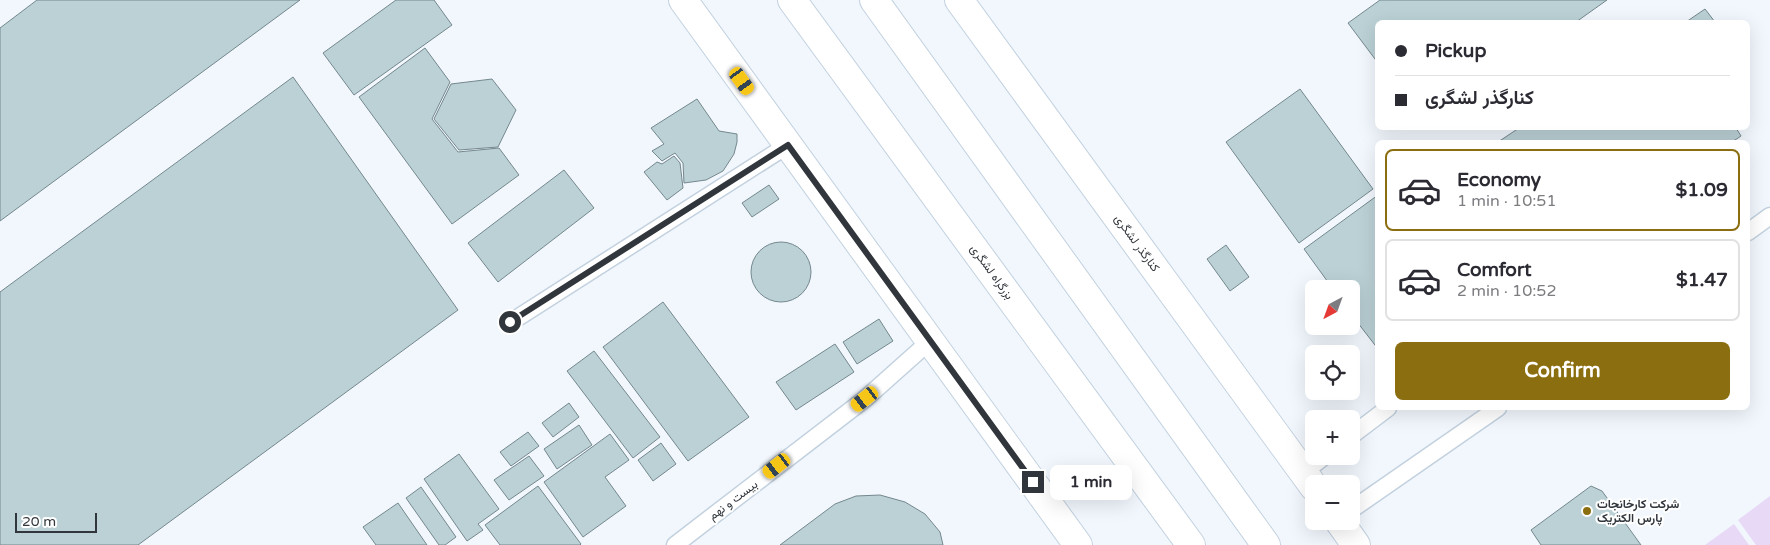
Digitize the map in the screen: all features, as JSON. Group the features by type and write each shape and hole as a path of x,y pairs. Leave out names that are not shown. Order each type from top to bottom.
{"main road":[{"path":"683,0 1078,545"},
{"name":"بزرگراه لشگری","path":"792,0 1191,545"},
{"path":"874,0 1266,545"},
{"name":"کنارگذر لشگری","path":"959,0 1305,475"},
{"path":"1345,530 1356,545"}],"lane":[{"path":"510,322 788,145"},
{"path":"1750,231 1770,216"},
{"name":"بیست و نهم","path":"675,545 865,399 930,341"},
{"path":"1360,429 1385,410"},
{"path":"1360,504 1495,410"}],"shaded area":[{"path":"1770,496 1770,545 1756,545 1738,520"},
{"path":"1734,524 1749,545 1705,545"}],"building":[{"path":"37,0 300,0 0,221 0,28"},
{"path":"396,0 434,0 452,25 354,95 323,53"},
{"path":"1380,0 1607,0 1579,20 1375,20 1375,59 1348,23"},
{"path":"1705,9 1713,20 1689,20"},
{"path":"425,48 450,82 432,119 458,152 499,148 519,175 452,224 359,97"},
{"path":"293,77 458,310 138,545 0,545 0,292"},
{"path":"492,79 516,110 498,147 459,150 434,119 451,84"},
{"path":"1300,89 1373,189 1299,243 1226,142"},
{"path":"697,99 719,131 737,134 737,142 734,154 723,171 706,180 684,183 683,163 675,153 662,161 652,151 664,144 651,128"},
{"path":"1516,130 1737,130 1741,136 1735,140 1501,140"},
{"path":"674,156 680,163 683,188 667,200 644,172 657,162 662,164"},
{"path":"564,170 594,208 498,282 468,243"},
{"path":"769,185 779,199 752,217 742,203"},
{"path":"1375,197 1375,345 1360,326 1360,280 1326,280 1304,249"},
{"path":"781,242 798,247 806,255 811,272 806,289 798,297 781,302 764,297 756,289 751,272 756,255 764,247"},
{"path":"1226,245 1249,277 1230,291 1207,259"},
{"path":"663,302 749,417 688,461 603,347"},
{"path":"879,319 893,341 857,364 843,342"},
{"path":"835,344 854,372 796,410 776,382"},
{"path":"594,351 660,437 633,458 567,371"},
{"path":"569,403 579,417 553,437 542,423"},
{"path":"579,425 592,445 557,469 544,449"},
{"path":"528,432 539,446 511,466 500,452"},
{"path":"610,434 629,460 605,477 626,506 583,537 544,482"},
{"path":"661,443 676,464 653,481 638,460"},
{"path":"459,454 499,509 478,524 483,530 467,541 424,479"},
{"path":"529,456 544,476 509,500 494,480"},
{"path":"538,486 580,545 500,545 485,525"},
{"name":"شرکت کارخانجات پارس الکتریک","path":"1591,486 1602,491 1641,545 1541,545 1531,530"},
{"path":"421,487 456,537 445,545 439,545 406,498"},
{"path":"880,495 905,502 925,514 940,532 943,545 780,545 835,504 856,496"},
{"path":"398,503 427,545 376,545 363,527"}],"place":[{"name":"شرکت کارخانجات پارس الکتریک","path":"1587,511"}],"route":[{"path":"510,322 788,145 1033,482"}]}
